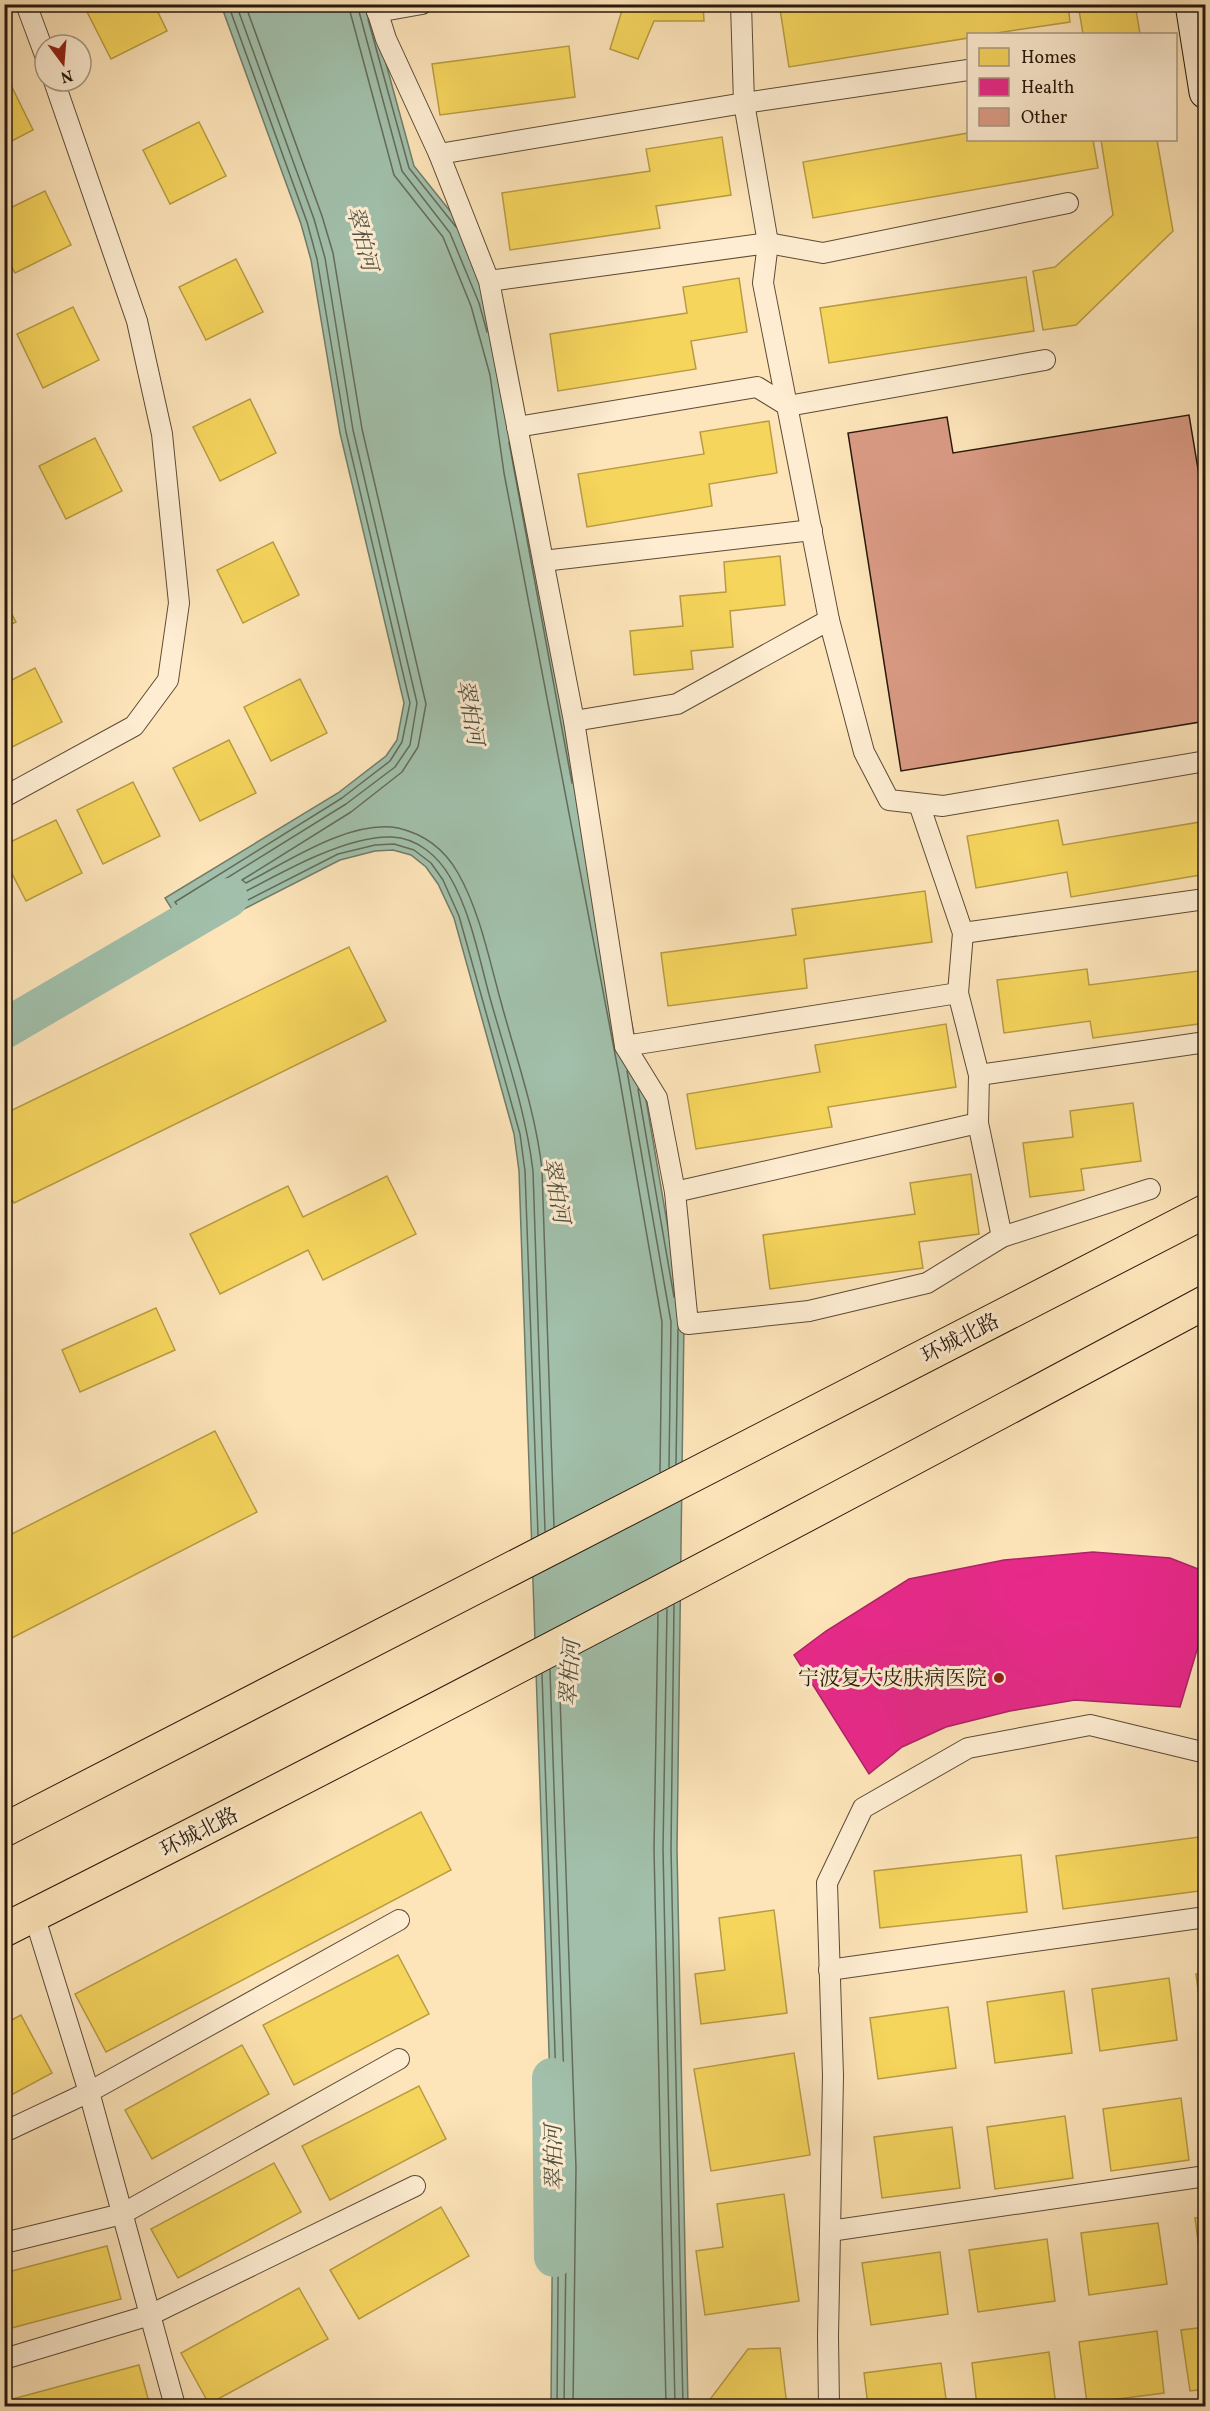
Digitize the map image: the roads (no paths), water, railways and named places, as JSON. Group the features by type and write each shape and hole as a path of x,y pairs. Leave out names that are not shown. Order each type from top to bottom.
{"main road":[{"path":"1192,4 1206,92"},
{"name":"环城北路","path":"4,1830 1206,1211"},
{"name":"环城北路","path":"4,1930 393,1733 1206,1302"}],"lane":[{"path":"26,4 37,33"},
{"path":"422,4 376,8 386,39 439,154 489,281 574,721 625,1046 657,1098 675,1192 688,1324 809,1311 927,1283 1002,1237 1150,1189"},
{"path":"741,4 744,103 768,243 763,283 829,620 864,752 889,800 943,806 1206,761"},
{"path":"439,154 744,103 967,70"},
{"path":"4,797 134,726 168,680 179,603 162,434 137,321 58,93"},
{"path":"489,281 768,243 823,253 1068,203"},
{"path":"517,427 757,387 788,406 1045,360"},
{"path":"543,561 812,530"},
{"path":"574,721 677,704 829,620"},
{"path":"919,804 963,933 958,993 979,1075 978,1122 1002,1237"},
{"path":"963,933 1205,899"},
{"path":"625,1046 958,993"},
{"path":"979,1075 1206,1042"},
{"path":"675,1192 978,1122"},
{"path":"829,2406 833,2076 826,1883 863,1808 968,1748 1090,1725 1206,1753"},
{"path":"34,1915 89,2092 175,2406"},
{"path":"829,1970 1206,1917"},
{"path":"4,2132 89,2092 399,1920"},
{"path":"4,2243 122,2214 399,2059"},
{"path":"830,2231 1206,2176"},
{"path":"4,2358 150,2314 415,2186"}],"water":[{"path":"221,5 370,5 414,166 462,226 492,298 641,1071 684,1321 677,1849 688,2406 551,2406 553,2169 519,1171 514,1134 454,918 438,884 426,867 411,855 393,850 375,851 340,860 189,937 165,898 338,793 386,756 397,740 404,703 340,433 311,260 301,224"}],"waterway":[{"path":"4,1029 228,898"},
{"name":"翠柏河","path":"552,2078 554,2257"}],"place":[{"name":"宁波复大皮肤病医院","path":"999,1678"}]}
